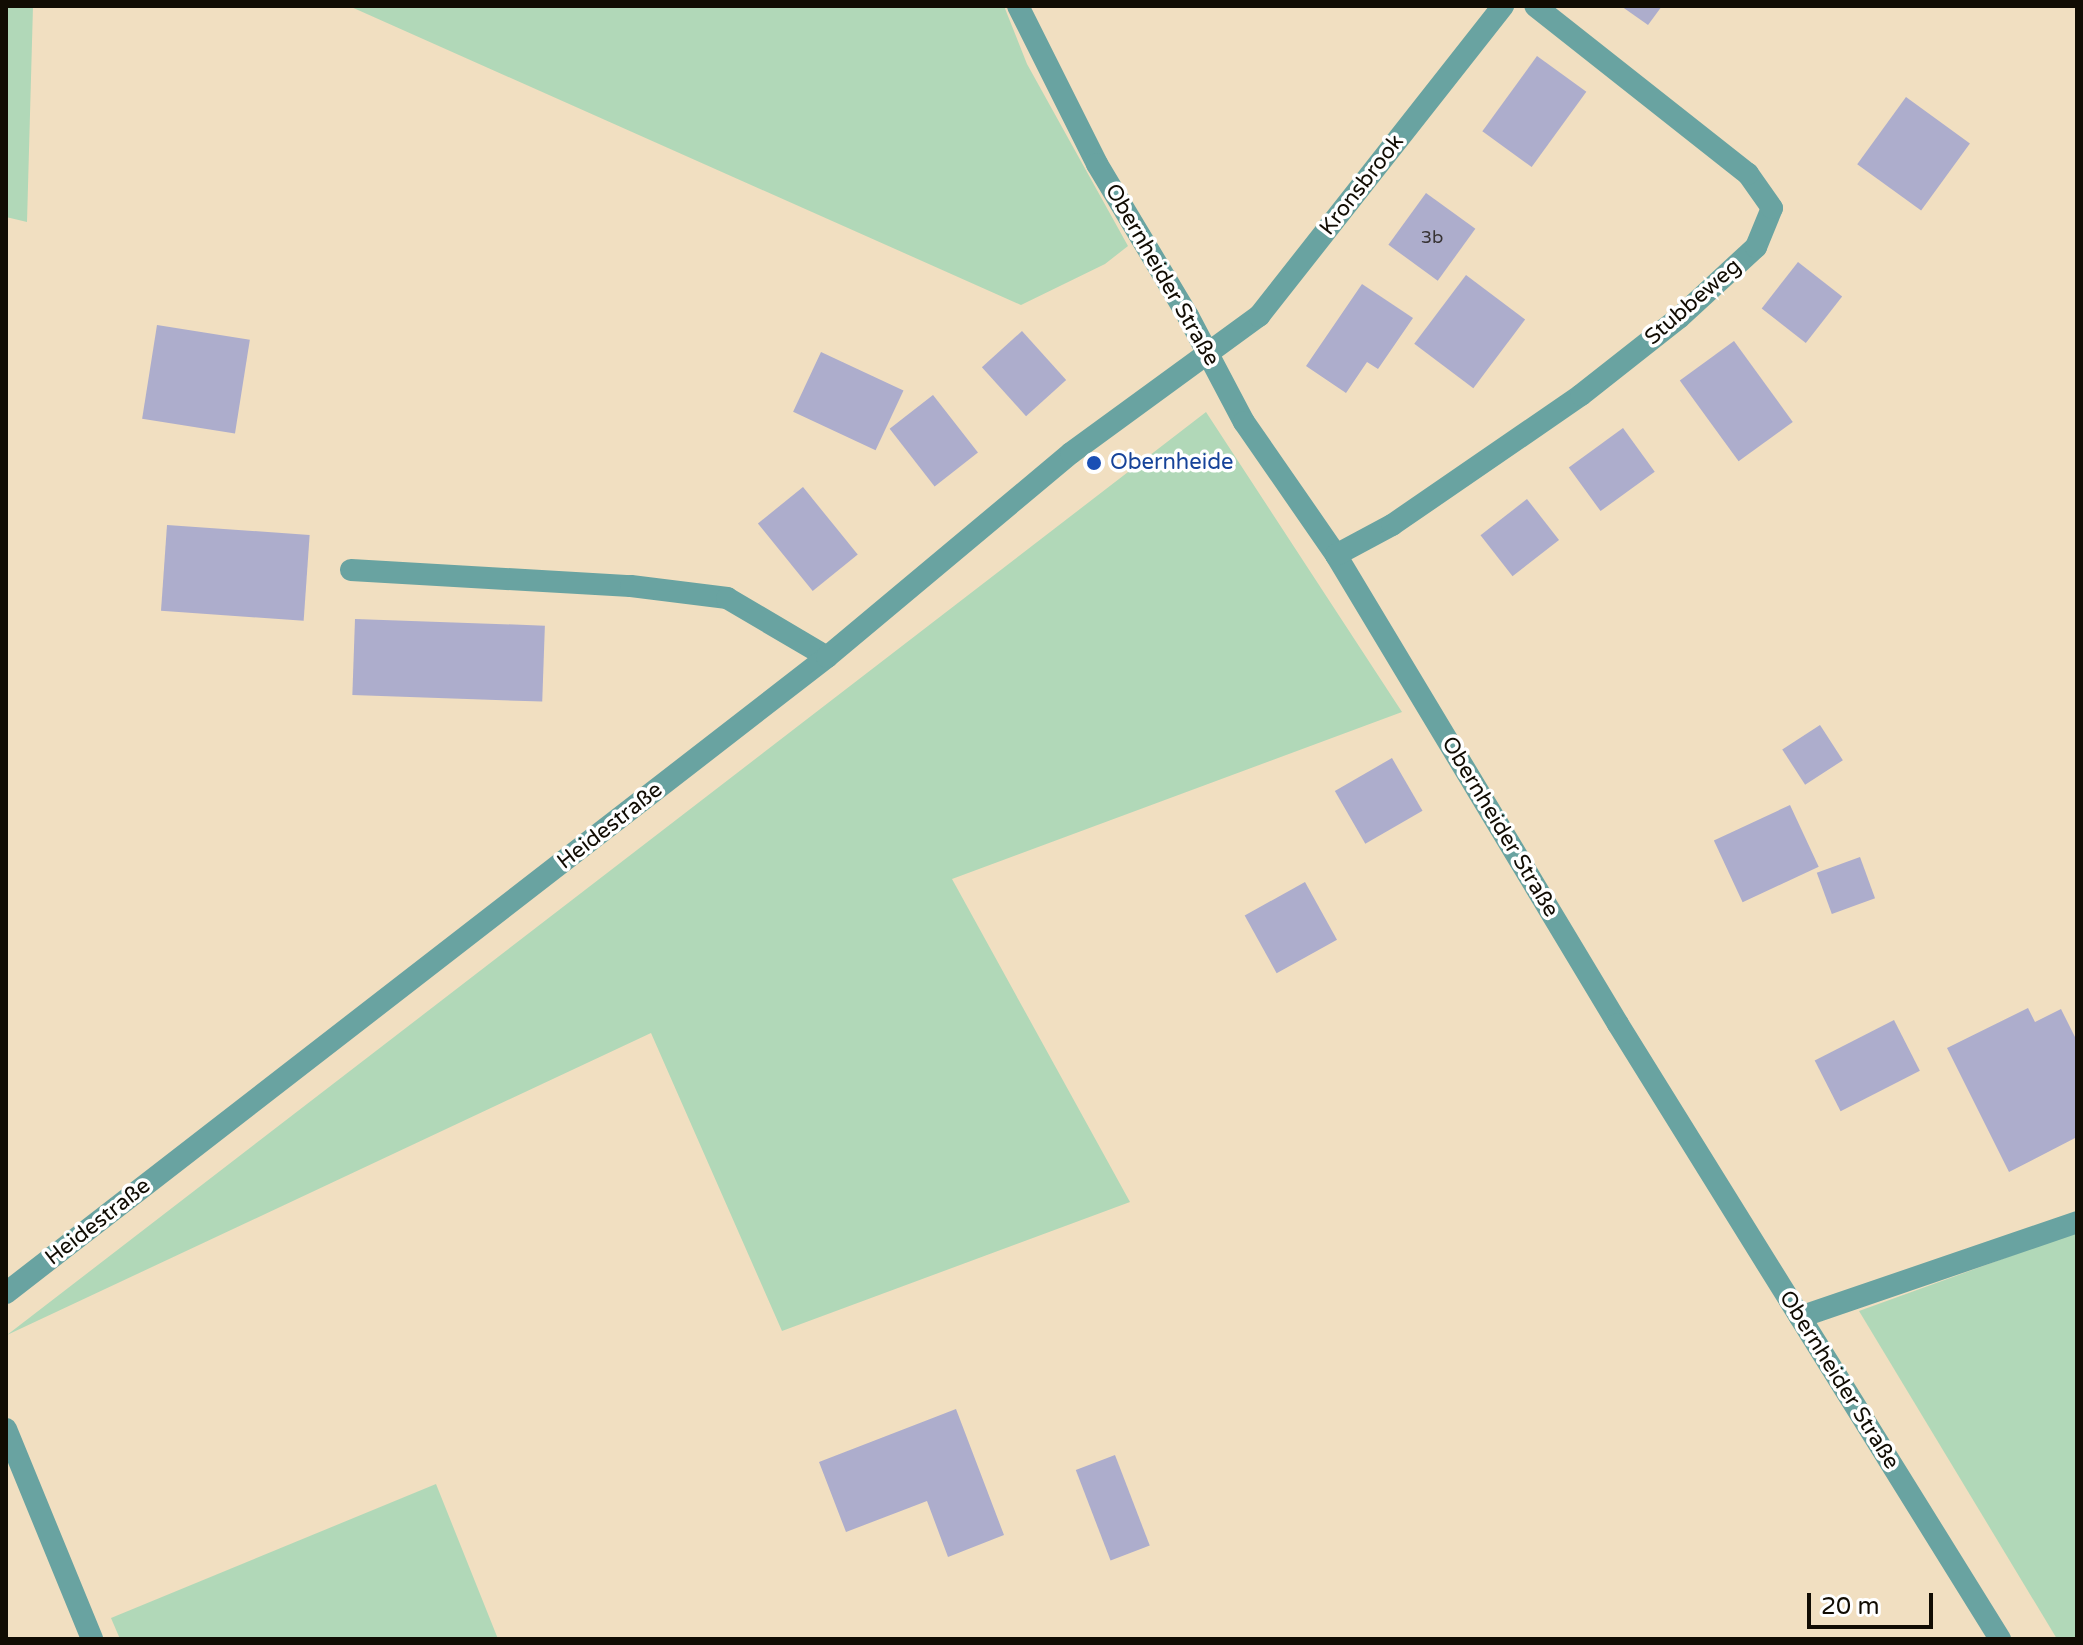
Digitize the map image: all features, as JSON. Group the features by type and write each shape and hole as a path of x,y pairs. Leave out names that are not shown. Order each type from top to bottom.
{"street":[{"name":"Obernheider Straße","path":"1018,6 1097,164 1209,352 1244,422 1336,555 2000,1639"},
{"name":"Kronsbrook","path":"1209,352 1259,316 1503,6"},
{"name":"Stubbeweg","path":"1336,555 1392,525 1568,404 1679,318 1756,247 1772,208 1748,174 1535,6"},
{"name":"Heidestraße","path":"6,1293 827,657 1071,453 1209,352"},
{"path":"351,570 631,586 727,598 827,657"},
{"path":"1800,1317 2077,1222"},
{"path":"6,1429 92,1639"}],"green space":[{"path":"6,6 33,6 27,222 6,217"},
{"path":"349,6 1004,6 1027,64 1128,246 1105,264 1021,305"},
{"path":"1206,412 1402,712 952,879 1130,1202 782,1331 651,1033 7,1335"},
{"path":"2077,1232 2077,1639 2057,1639 1859,1311"},
{"path":"436,1484 498,1639 120,1639 111,1618"}],"building":[{"path":"1621,6 1662,6 1648,25"},
{"path":"1537,56 1586,92 1532,167 1482,131"},
{"path":"1906,97 1970,143 1921,211 1857,164"},
{"path":"1426,193 1475,229 1438,281 1388,245"},
{"path":"1798,262 1842,296 1806,343 1762,308"},
{"path":"1466,275 1525,320 1473,388 1414,344"},
{"path":"1362,284 1413,318 1378,369 1367,362 1346,393 1306,366"},
{"path":"157,325 250,340 235,434 142,419"},
{"path":"1022,331 1066,380 1026,416 982,367"},
{"path":"1734,341 1793,422 1739,461 1680,380"},
{"path":"821,352 903,390 876,450 793,412"},
{"path":"933,395 978,453 935,486 890,429"},
{"path":"1623,428 1655,472 1601,511 1569,467"},
{"path":"803,487 858,555 813,591 758,524"},
{"path":"1527,499 1559,540 1513,576 1481,535"},
{"path":"167,525 310,535 304,621 161,611"},
{"path":"355,619 545,626 542,702 352,695"},
{"path":"1820,725 1843,760 1805,785 1782,750"},
{"path":"1392,758 1422,811 1365,844 1335,791"},
{"path":"1790,805 1819,867 1743,902 1714,840"},
{"path":"1860,857 1875,898 1832,914 1817,873"},
{"path":"1305,882 1337,940 1277,973 1245,915"},
{"path":"2028,1008 2035,1022 2061,1009 2077,1041 2077,1137 2009,1172 1947,1048"},
{"path":"1894,1020 1920,1071 1841,1111 1815,1060"},
{"path":"956,1409 1004,1535 948,1557 927,1501 846,1532 819,1462"},
{"path":"1115,1455 1150,1546 1111,1561 1076,1470"}],"place":[{"name":"Obernheide","path":"1094,463"}]}
